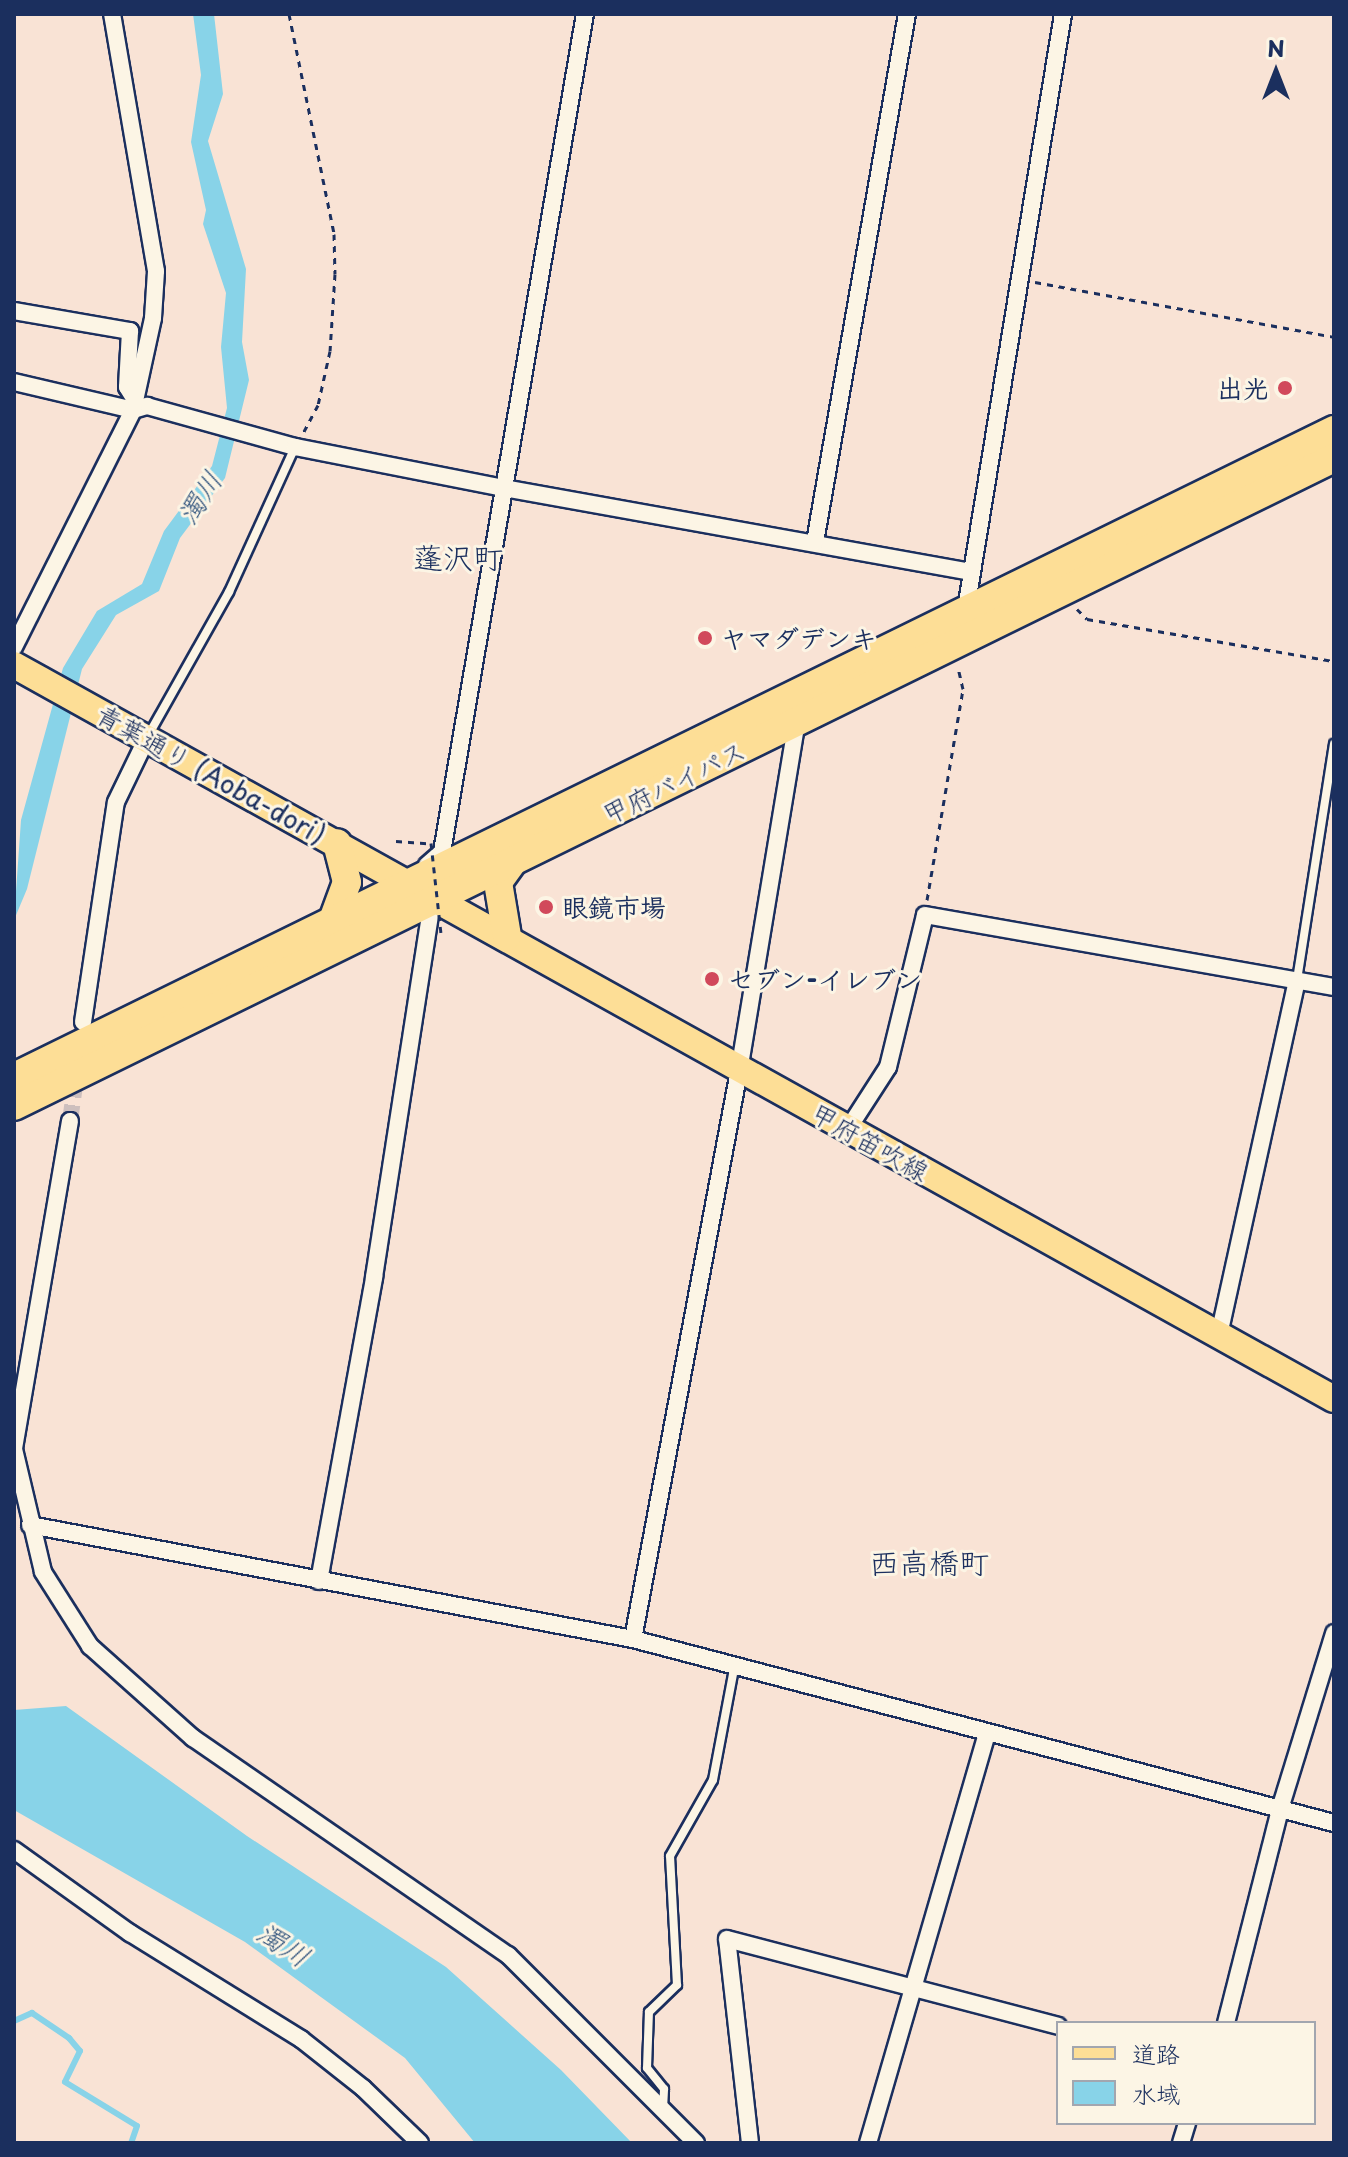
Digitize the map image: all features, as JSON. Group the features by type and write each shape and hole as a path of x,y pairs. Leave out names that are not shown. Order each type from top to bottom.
{"highway":[{"name":"甲府バイパス","path":"21,1088 512,863 797,721 965,623 1010,587 1334,430"},
{"name":"甲府バイパス","path":"21,1088 333,920 408,883 965,623 1002,619 1334,458"},
{"path":"333,920 347,882 337,843"},
{"path":"507,936 498,882 512,863"}],"main road":[{"name":"青葉通り (Aoba-dori)","path":"14,665 408,883"},
{"name":"甲府笛吹線","path":"408,883 507,936 739,1071 1334,1399"}],"street":[{"path":"14,647 138,405 153,318 156,271 112,14"},
{"path":"408,883 442,852 585,14"},
{"path":"815,542 907,14"},
{"path":"965,623 969,572 1022,279 1063,14"},
{"path":"14,313 130,331 127,387 138,405"},
{"path":"14,382 138,405 289,444 504,488 969,572"},
{"path":"633,1639 739,1071 797,721"},
{"path":"83,1022 116,802 143,738"},
{"path":"319,1581 374,1277 433,898"},
{"path":"848,1129 888,1067 925,915 1334,987"},
{"path":"1219,1335 1297,980"},
{"path":"70,1121 14,1449 43,1572 90,1646 193,1738 508,1955 696,2143"},
{"path":"30,1525 633,1639 735,1663 987,1733 1334,1823"},
{"path":"1227,2021 1280,1809 1334,1633"},
{"path":"868,2143 987,1733"},
{"path":"14,1850 130,1933 301,2039 363,2088 420,2143"},
{"path":"750,2143 727,1939 1056,2025"}],"lane":[{"path":"143,738 229,592 289,444"},
{"path":"1297,980 1334,744"},
{"path":"663,2109 664,2089 647,2068 649,2012 677,1985 670,1856 713,1780 735,1663"}],"path":[{"path":"289,14 334,234 335,274 327,365 318,405 289,444"},
{"path":"1022,279 1334,337"},
{"path":"1059,591 1087,619 1334,661"},
{"path":"925,915 963,689 965,623"},
{"path":"396,841 431,843 441,934"}],"water":[{"name":"濁川","path":"193,14 214,14 223,94 208,141 246,269 242,342 249,380 225,478 180,538 159,591 116,615 82,669 27,889 14,920 21,820 63,668 97,611 142,584 164,531 212,466 227,408 221,347 226,293 203,224 206,210 191,142 201,75"},
{"name":"濁川","path":"66,1706 247,1836 446,1967 561,2070 632,2143 475,2143 405,2058 245,1942 14,1810 14,1710"}],"waterway":[{"path":"14,2021 32,2013 69,2038 80,2051 65,2082 137,2126 131,2143"}],"tunnel":[{"path":"70,1121 77,1071"}],"place":[{"name":"出光","path":"1285,388"},
{"name":"ヤマダデンキ","path":"705,638"},
{"name":"眼鏡市場","path":"546,907"},
{"name":"セブン-イレブン","path":"712,979"}],"district":[{"name":"蓬沢町","path":"458,557"},
{"name":"西高橋町","path":"929,1562"}]}
